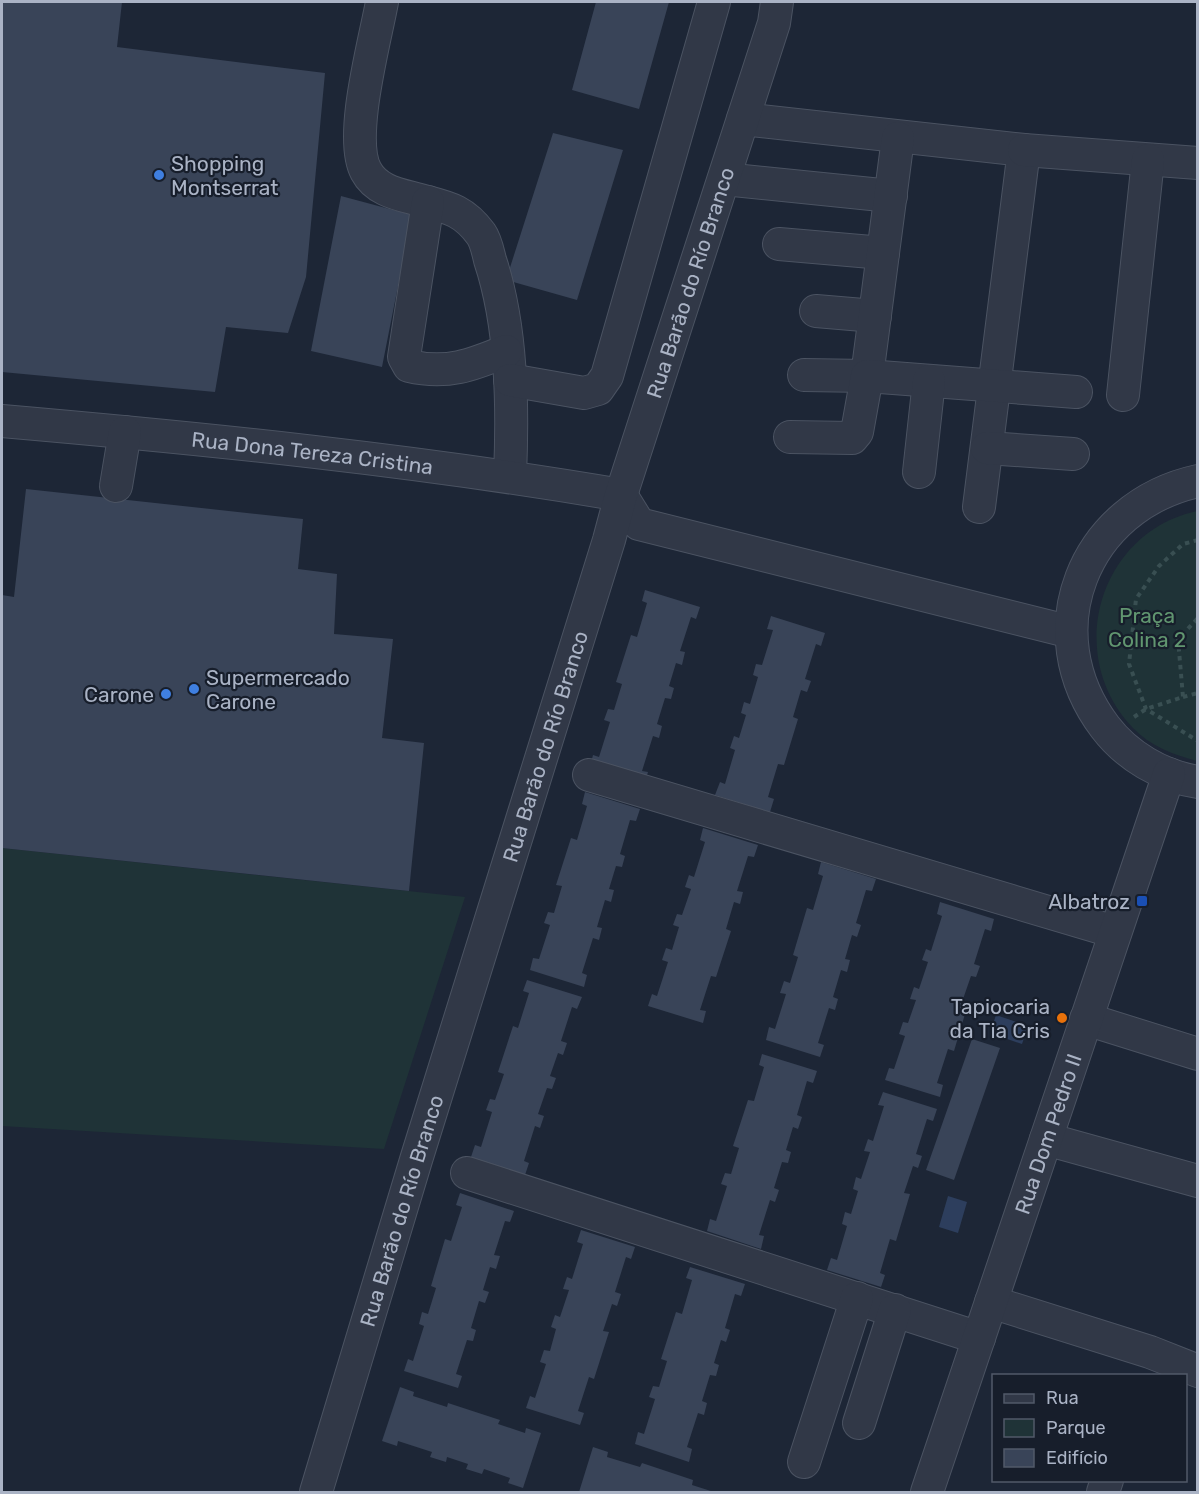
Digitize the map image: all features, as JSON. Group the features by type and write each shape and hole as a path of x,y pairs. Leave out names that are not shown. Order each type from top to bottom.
{"street":[{"path":"382,2 361,117 359,155 367,173 387,191 460,211 482,236 496,277 508,365 513,409 510,476"},
{"path":"428,202 404,357 409,366 424,370 508,365 584,393 598,389 607,376 714,2"},
{"name":"Rua Barão do Río Branco","path":"316,1492 621,495 774,23 777,2"},
{"path":"743,119 898,138 1197,163"},
{"path":"790,437 852,438 857,432 867,376 898,138"},
{"path":"979,507 1024,150"},
{"path":"1123,395 1148,160"},
{"path":"724,179 891,196"},
{"path":"779,244 883,253"},
{"path":"816,311 875,316"},
{"path":"804,375 867,376 1076,392"},
{"path":"919,472 928,381"},
{"name":"Rua Dona Tereza Cristina","path":"2,421 370,457 510,476 621,495"},
{"path":"116,486 125,432"},
{"path":"987,448 1073,454"},
{"path":"1183,778 1137,758 1110,734 1091,706 1078,676 1071,632 1072,611 1084,569 1107,533 1122,518 1158,494 1197,481"},
{"path":"621,495 639,524 1071,632"},
{"path":"589,775 1115,932"},
{"name":"Rua Dom Pedro II","path":"927,1492 1115,932 1183,778"},
{"path":"1086,1019 1197,1054"},
{"path":"1046,1139 1197,1181"},
{"path":"467,1173 979,1338"},
{"path":"804,1462 857,1298"},
{"path":"991,1302 1146,1364 1197,1371"},
{"path":"859,1423 902,1313"}],"path":[{"path":"1197,540 1183,544 1159,566 1136,599 1129,664 1146,709 1197,741"},
{"path":"1183,697 1178,639 1197,618"},
{"path":"1110,734 1146,709 1197,693"}],"green space":[{"name":"Praça Colina 2","path":"1198,511 1197,761 1163,749 1147,740 1133,728 1112,699 1100,666 1097,633 1102,600 1115,570 1136,544 1163,523"},
{"path":"2,848 465,897 384,1149 2,1126"}],"water":[{"path":"996,1015 1028,1026 1022,1044 990,1033"},
{"path":"948,1196 967,1202 958,1233 939,1227"}],"building":[{"name":"Shopping Montserrat","path":"2,2 122,2 117,47 325,73 306,277 288,333 226,327 215,392 2,372"},
{"path":"596,2 669,2 639,109 572,90"},
{"path":"553,133 623,150 577,300 506,280"},
{"path":"341,196 412,215 382,367 311,351"},
{"name":"Supermercado Carone","path":"26,489 303,519 298,569 337,574 334,634 393,639 382,738 424,743 409,891 2,848 2,595 14,597"},
{"path":"645,590 700,607 696,619 691,617 680,651 685,652 682,665 676,663 669,686 674,688 671,699 665,698 657,724 662,726 659,738 653,736 642,771 648,772 644,785 590,767 593,755 599,757 610,722 604,720 608,709 614,710 622,684 616,682 631,635 637,637 647,603 642,601"},
{"path":"771,616 825,633 821,646 816,644 805,679 811,681 807,692 801,690 793,717 798,719 784,765 778,764 768,797 774,799 770,812 715,795 720,782 725,784 735,750 730,748 734,736 739,738 746,715 741,713 744,702 750,704 758,677 753,675 756,664 762,665 773,630 767,629"},
{"path":"585,792 640,809 636,821 630,820 620,854 625,856 622,867 616,866 609,889 614,890 611,902 605,900 597,927 602,928 599,940 593,938 582,973 587,975 584,987 530,970 533,958 539,959 550,925 544,923 548,912 554,913 562,886 556,885 571,838 577,840 587,806 582,804"},
{"path":"703,828 758,845 754,857 748,856 737,891 743,892 740,904 734,902 726,929 731,931 716,977 711,976 700,1010 706,1011 703,1023 648,1006 652,994 657,996 668,962 662,960 666,948 672,950 679,927 673,925 677,914 682,915 691,889 685,887 689,875 694,877 705,842 700,840"},
{"path":"821,862 876,879 872,891 866,890 856,923 861,925 857,937 852,935 845,959 850,960 847,972 841,970 833,997 838,999 835,1010 829,1008 818,1043 824,1045 820,1057 766,1040 769,1027 775,1029 786,994 780,993 784,981 790,983 798,957 793,955 807,908 813,910 823,876 818,874"},
{"path":"940,902 994,919 991,931 985,929 974,964 980,966 976,977 971,976 962,1002 968,1004 954,1051 948,1049 937,1083 943,1085 940,1097 885,1080 889,1068 894,1069 905,1036 899,1034 903,1022 908,1023 916,1000 910,999 914,987 919,989 928,962 922,960 926,949 931,951 942,916 937,914"},
{"path":"527,980 582,997 577,1009 572,1007 561,1041 567,1043 563,1055 558,1053 550,1076 556,1078 552,1089 547,1088 538,1114 544,1116 540,1128 535,1126 524,1161 529,1163 525,1175 471,1157 475,1145 481,1147 492,1112 486,1110 490,1099 495,1100 504,1074 498,1072 513,1026 518,1028 529,993 523,991"},
{"path":"972,1039 1000,1048 954,1180 926,1170"},
{"path":"762,1054 817,1071 813,1083 807,1081 797,1115 802,1117 798,1129 793,1127 786,1150 791,1152 788,1163 782,1162 774,1188 779,1190 775,1202 770,1200 759,1235 764,1236 761,1249 707,1231 710,1219 716,1221 727,1186 721,1184 725,1173 731,1174 739,1148 733,1146 748,1100 754,1101 764,1067 759,1065"},
{"path":"883,1092 937,1109 933,1121 927,1119 916,1154 922,1156 918,1168 913,1166 904,1193 910,1194 896,1241 890,1239 880,1273 885,1275 881,1287 827,1270 831,1258 837,1260 847,1226 842,1224 845,1212 851,1214 858,1191 853,1189 856,1177 861,1179 870,1152 864,1151 868,1139 873,1141 884,1106 878,1105"},
{"path":"460,1193 514,1211 510,1222 505,1221 494,1255 500,1256 496,1269 490,1267 483,1290 489,1292 485,1303 479,1301 471,1328 476,1330 473,1341 467,1340 456,1374 462,1376 458,1388 404,1371 408,1359 413,1361 424,1326 419,1324 422,1312 428,1314 436,1288 431,1286 445,1239 451,1241 462,1207 456,1205"},
{"path":"581,1230 635,1247 631,1259 626,1257 615,1292 621,1294 617,1306 612,1304 603,1331 609,1332 594,1379 589,1377 578,1411 584,1413 580,1425 526,1408 530,1396 535,1398 546,1364 540,1362 544,1350 550,1351 556,1329 551,1327 555,1315 560,1317 569,1290 563,1289 567,1277 572,1279 583,1244 577,1242"},
{"path":"690,1267 745,1284 741,1296 735,1294 725,1328 730,1330 726,1342 721,1340 714,1363 719,1365 716,1376 710,1375 702,1401 707,1403 704,1415 698,1413 687,1447 692,1449 689,1462 635,1444 638,1432 644,1434 655,1399 649,1397 653,1386 659,1387 667,1361 661,1359 676,1312 682,1314 692,1280 686,1278"},
{"path":"400,1387 414,1392 413,1396 447,1407 448,1403 500,1420 498,1424 525,1433 526,1428 541,1433 523,1488 508,1483 510,1478 484,1469 482,1474 466,1469 468,1464 447,1457 446,1462 430,1457 432,1452 398,1441 397,1446 382,1441"},
{"path":"593,1447 608,1452 607,1457 640,1467 642,1463 693,1480 692,1485 714,1492 579,1492"}],"place":[{"name":"Shopping Montserrat","path":"159,175"},
{"name":"Supermercado Carone","path":"194,689"},
{"name":"Carone","path":"166,694"},
{"name":"Albatroz","path":"1142,901"},
{"name":"Tapiocaria da Tia Cris","path":"1062,1018"}]}
